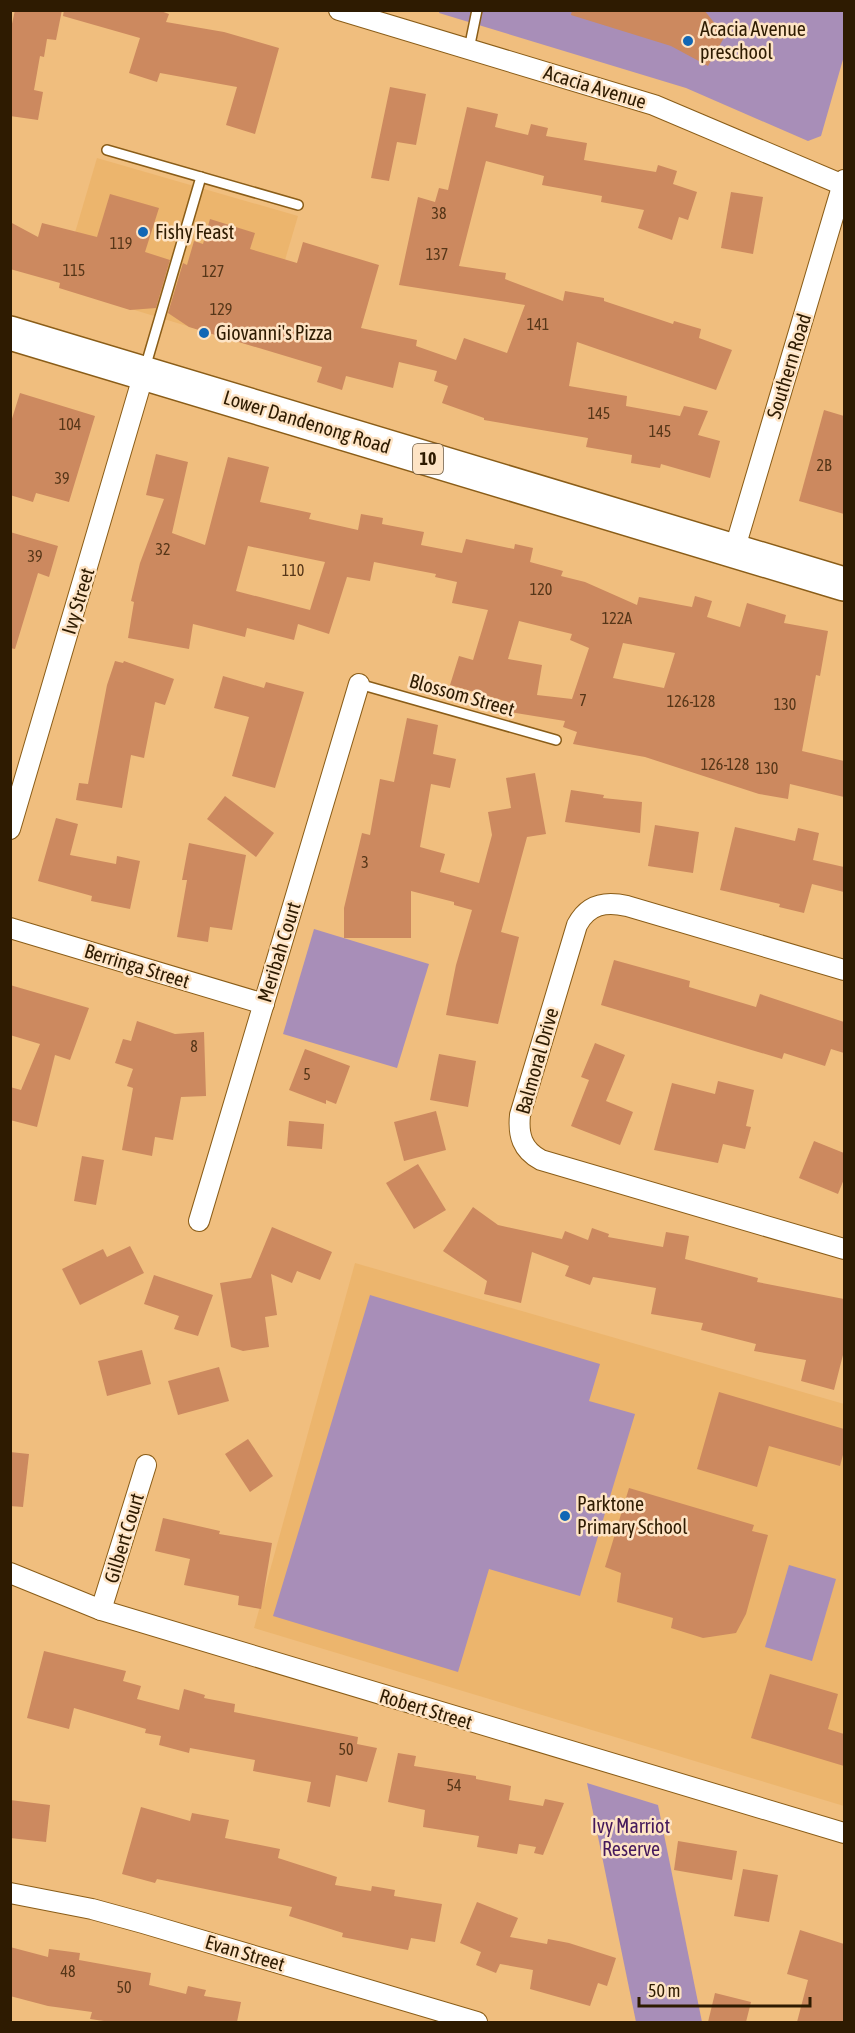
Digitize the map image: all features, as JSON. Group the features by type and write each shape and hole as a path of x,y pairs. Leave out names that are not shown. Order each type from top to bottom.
{"highway":[{"name":"Lower Dandenong Road","path":"10,333 844,584"}],"street":[{"name":"Acacia Avenue","path":"339,10 654,105 844,183"},
{"name":"Southern Road","path":"734,551 844,183"},
{"name":"Ivy Street","path":"10,829 144,373"},
{"name":"Meribah Court","path":"199,1221 359,684"},
{"name":"Balmoral Drive","path":"844,970 627,906 616,904 594,907 582,915 577,925 518,1128 521,1142 527,1150 541,1160 844,1249"},
{"name":"Berringa Street","path":"10,928 264,1004"},
{"name":"Gilbert Court","path":"101,1610 146,1466"},
{"name":"Robert Street","path":"10,1573 101,1610 844,1833"},
{"name":"Evan Street","path":"10,1893 81,1906 143,1923 477,2022"}],"lane":[{"path":"468,49 477,10"},
{"path":"107,150 298,205"},
{"path":"144,373 201,177"},
{"name":"Blossom Street","path":"359,684 556,740"}],"shaded area":[{"path":"97,158 298,216 259,348 59,287"},
{"name":"Parktone Primary School","path":"355,1263 844,1404 844,1806 254,1628"}],"green space":[{"path":"440,10 844,11 844,56 821,136 808,141 686,88 439,13"},
{"path":"314,929 429,964 397,1068 283,1034"},
{"path":"370,1295 600,1364 589,1401 635,1414 580,1596 489,1569 458,1672 273,1616"},
{"path":"789,1565 836,1579 812,1661 765,1647"},
{"name":"Ivy Marriot Reserve","path":"587,1783 658,1805 702,2022 636,2022"}],"building":[{"path":"15,10 62,10 56,40 47,39 44,57 40,56 34,90 43,92 38,120 10,116 10,33"},
{"path":"64,10 158,10 169,14 166,22 224,32 279,48 255,134 226,125 237,87 160,73 157,82 129,73 140,38 63,16"},
{"name":"Acacia Avenue preschool","path":"572,10 704,10 725,36 708,66 671,46 571,15"},
{"path":"390,87 426,94 416,145 397,142 389,181 371,178"},
{"path":"467,107 498,114 495,127 528,135 531,124 548,128 546,136 587,143 584,160 656,172 658,165 677,171 673,184 697,192 688,220 679,217 672,240 638,228 644,210 601,202 602,196 542,185 544,176 486,161 459,266 506,273 505,279 563,301 565,291 604,298 604,301 673,324 674,321 701,329 699,338 732,350 716,390 577,342 569,386 627,396 626,406 680,416 684,406 708,411 698,435 720,441 710,478 661,464 660,468 631,463 632,455 586,447 588,438 484,420 484,418 442,403 448,386 434,381 437,371 399,362 393,388 346,376 342,390 317,382 322,367 189,327 168,313 183,263 187,265 194,241 203,244 210,219 255,233 250,249 297,263 303,242 379,265 361,328 417,340 416,346 456,360 464,338 507,353 525,305 399,285 418,197 435,202 439,188 448,190"},
{"path":"731,192 763,197 753,254 721,248"},
{"path":"110,194 159,208 145,252 170,260 156,308 130,310 59,288 60,283 10,269 10,222 38,237 42,223 97,237"},
{"path":"20,393 95,416 69,502 36,493 33,502 10,495 10,425"},
{"path":"824,410 844,416 844,514 799,501"},
{"path":"156,454 188,462 172,533 205,545 228,457 269,467 260,502 311,513 309,519 358,530 361,514 383,518 382,524 424,532 421,545 462,553 466,539 514,549 515,544 533,548 530,562 563,571 561,576 585,582 637,605 639,597 692,607 695,596 712,601 707,617 740,627 747,603 786,615 784,623 828,631 820,676 816,675 802,751 844,761 844,797 790,784 788,799 759,794 645,757 573,744 577,732 563,727 565,721 503,711 505,701 450,685 459,656 473,660 488,610 452,603 457,582 435,577 436,574 374,562 370,581 347,577 329,634 298,624 294,640 247,628 245,637 193,624 189,649 128,638 134,602 131,601 140,563 164,499 146,495","holes":["248,546 325,562 310,610 236,591","519,621 572,634 570,640 589,648 572,699 537,695 542,665 508,659","623,643 675,653 664,688 613,678"]},
{"path":"10,532 58,546 49,577 38,573 15,649 10,648"},
{"path":"115,661 123,663 124,661 174,679 165,705 155,702 144,758 131,755 122,808 76,800 79,783 88,784 107,685"},
{"path":"223,676 264,688 266,682 304,692 275,788 232,776 249,717 214,708"},
{"path":"407,718 438,725 433,754 456,759 450,788 431,784 420,847 445,854 440,872 479,883 492,835 488,812 511,808 506,778 535,773 546,834 527,837 501,932 519,937 498,1024 446,1015 456,965 472,910 454,905 454,902 411,891 411,938 344,938 344,908 362,833 370,835 380,779 394,782"},
{"path":"571,790 604,795 603,798 642,802 640,833 565,822"},
{"path":"225,796 274,833 256,857 207,819"},
{"path":"56,818 78,824 70,855 116,864 117,856 140,861 130,909 91,901 92,896 38,881"},
{"path":"655,825 699,832 693,873 648,866"},
{"path":"735,827 795,841 798,828 819,833 813,860 844,867 844,892 812,884 804,913 779,907 780,904 720,890"},
{"path":"189,843 246,855 232,930 210,927 208,942 177,937 187,880 182,880"},
{"path":"614,960 690,981 689,987 756,1007 760,994 844,1022 844,1053 831,1049 825,1066 784,1053 782,1059 601,1005"},
{"path":"10,985 89,1008 70,1060 55,1055 37,1127 10,1120 10,1087 21,1090 40,1044 10,1035"},
{"path":"137,1021 175,1034 204,1032 206,1096 181,1097 173,1140 155,1137 152,1156 122,1150 133,1088 127,1086 133,1069 115,1063 123,1039 131,1041"},
{"path":"595,1043 625,1055 606,1101 633,1112 620,1145 571,1126 589,1080 581,1077"},
{"path":"305,1049 350,1066 336,1104 326,1100 326,1104 289,1090"},
{"path":"439,1054 476,1061 468,1107 430,1100"},
{"path":"718,1081 754,1090 746,1126 751,1127 745,1149 723,1144 718,1163 654,1150 672,1083 715,1094"},
{"path":"436,1111 446,1150 404,1161 394,1122"},
{"path":"289,1121 324,1124 322,1149 287,1146"},
{"path":"814,1141 844,1153 844,1179 838,1194 799,1178"},
{"path":"82,1156 104,1160 96,1205 74,1201"},
{"path":"418,1164 446,1210 414,1229 386,1183"},
{"path":"473,1207 498,1225 562,1239 565,1231 588,1240 592,1228 609,1234 608,1237 663,1247 666,1232 689,1236 685,1259 758,1278 757,1282 844,1299 844,1351 834,1390 801,1381 806,1360 754,1351 756,1344 701,1330 703,1323 651,1314 656,1288 593,1277 590,1285 565,1276 569,1266 532,1252 521,1303 484,1294 487,1281 443,1251"},
{"path":"272,1227 332,1252 320,1280 297,1271 292,1283 271,1274 277,1315 265,1317 269,1347 243,1351 231,1347 220,1283 251,1278"},
{"path":"130,1246 144,1273 80,1305 62,1269 103,1249 107,1257"},
{"path":"154,1275 213,1295 198,1336 174,1329 179,1316 144,1304"},
{"path":"142,1350 151,1384 107,1396 98,1361"},
{"path":"219,1367 229,1401 178,1415 168,1381"},
{"path":"719,1392 844,1429 844,1451 840,1466 769,1446 757,1487 697,1469"},
{"path":"248,1439 273,1476 250,1492 225,1454"},
{"path":"10,1452 29,1454 23,1507 10,1506"},
{"path":"629,1488 754,1525 752,1531 768,1535 746,1614 736,1633 703,1638 671,1628 673,1618 617,1602 621,1573 605,1567"},
{"path":"163,1518 220,1531 219,1534 272,1543 261,1609 238,1605 239,1596 184,1585 190,1559 155,1551"},
{"path":"44,1651 126,1671 123,1681 141,1686 137,1699 179,1710 184,1689 205,1695 204,1698 235,1704 234,1712 358,1737 357,1744 377,1748 367,1782 336,1775 330,1807 307,1802 311,1782 253,1771 255,1760 190,1748 189,1753 159,1745 161,1736 145,1733 146,1729 74,1708 69,1729 27,1718"},
{"path":"770,1674 838,1694 828,1729 844,1734 844,1766 751,1738"},
{"path":"398,1753 416,1756 414,1766 476,1776 476,1779 511,1786 509,1800 543,1806 545,1799 564,1803 543,1855 534,1853 536,1847 519,1844 517,1854 477,1847 479,1836 423,1827 425,1810 388,1802"},
{"path":"10,1800 50,1805 46,1842 10,1838"},
{"path":"141,1807 190,1821 192,1813 229,1820 225,1838 280,1849 278,1858 337,1877 335,1885 371,1891 372,1886 395,1890 394,1896 442,1904 435,1942 411,1938 408,1950 342,1937 343,1933 289,1916 292,1907 157,1879 155,1883 122,1874"},
{"path":"678,1841 737,1851 732,1880 674,1870"},
{"path":"743,1869 778,1875 769,1922 734,1916"},
{"path":"477,1902 518,1918 510,1937 547,1944 548,1939 569,1943 616,1958 607,1986 598,1983 590,2006 530,1989 533,1970 500,1964 496,1973 476,1965 481,1952 460,1943"},
{"path":"800,1930 844,1944 844,2022 797,2022 808,1980 787,1974"},
{"path":"10,1947 48,1957 49,1949 80,1953 79,1960 151,1973 149,1985 186,1994 188,1986 206,1990 204,1996 241,2002 237,2022 111,2022 90,2019 92,2012 48,2006 10,1996"},
{"path":"715,1993 751,2002 746,2022 708,2022"}],"place":[{"name":"Acacia Avenue preschool","path":"688,41"},
{"name":"Fishy Feast","path":"143,232"},
{"name":"Giovanni's Pizza","path":"204,333"},
{"name":"Parktone Primary School","path":"565,1516"}]}
